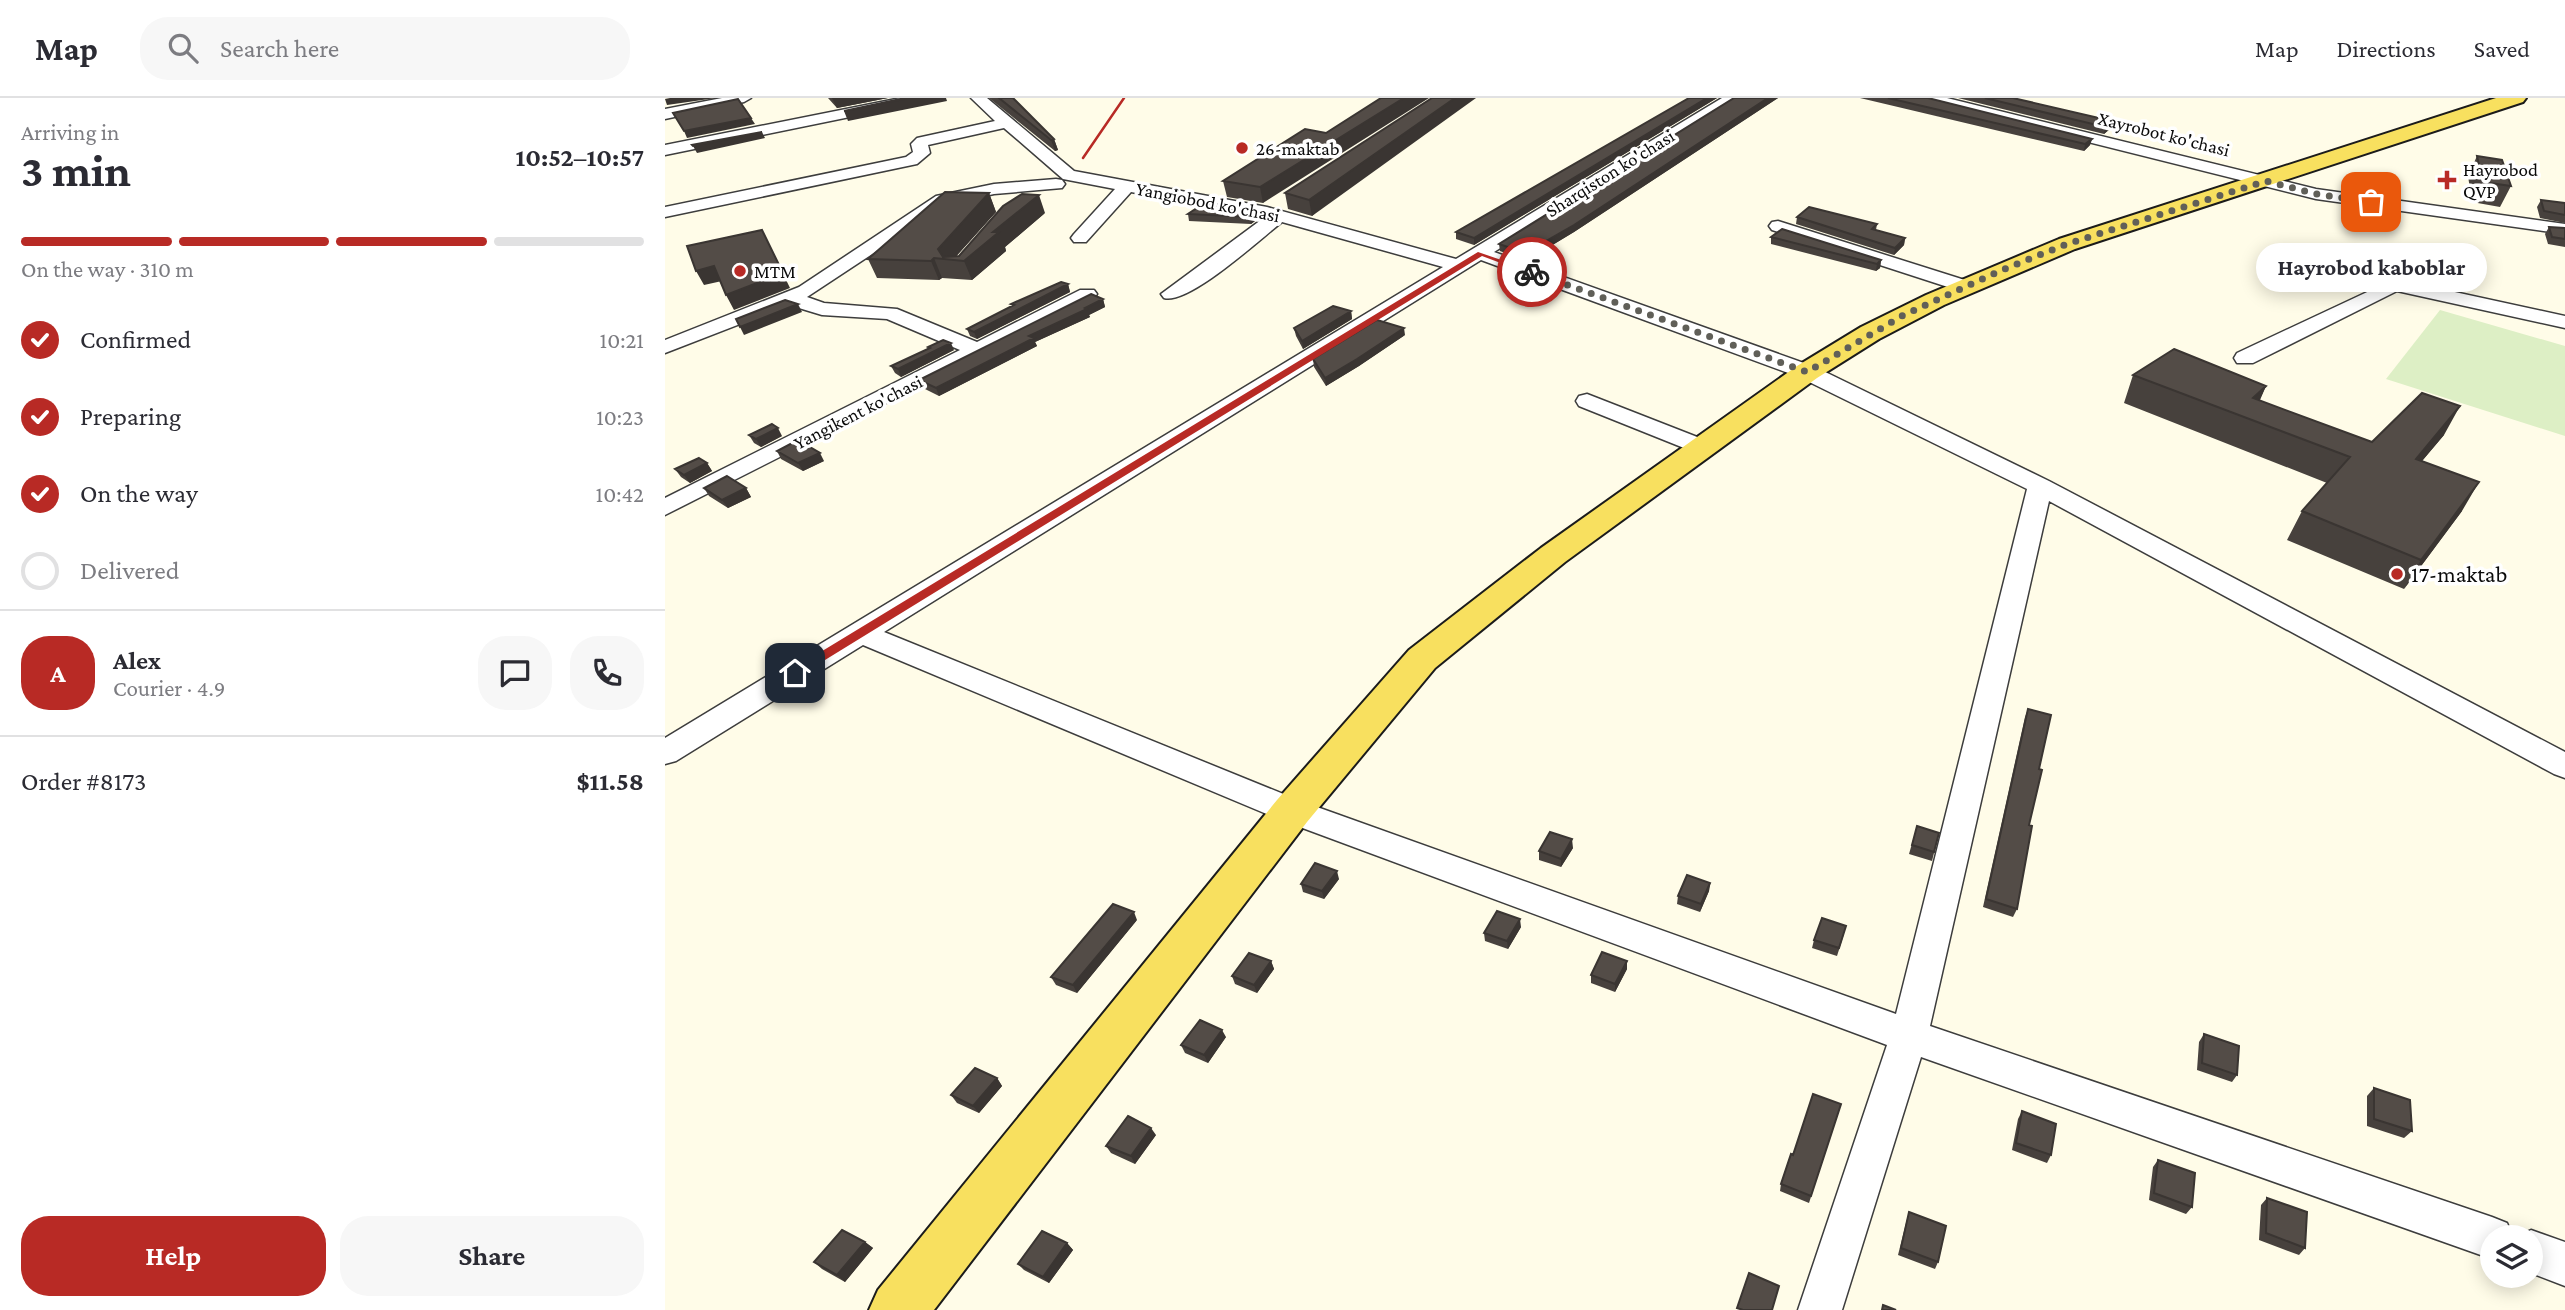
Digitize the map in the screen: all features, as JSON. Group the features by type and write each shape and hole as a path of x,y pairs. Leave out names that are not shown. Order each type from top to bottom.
{"main road":[{"path":"898,1310 1292,811 1422,659 1500,595 1807,372 1870,333 1964,286 2067,244 2516,98"}],"street":[{"path":"665,114 744,98"},
{"path":"665,150 923,98"},
{"name":"Yangiobod ko'chasi","path":"978,98 1062,180 1127,186 1273,214 1460,266"},
{"name":"Sharqiston ko'chasi","path":"665,753 1732,98"},
{"name":"Xayrobot ko'chasi","path":"1929,98 2316,194 2565,229"},
{"path":"665,212 911,161 922,153 919,144 923,141 1006,123"},
{"path":"1024,205 1062,180"},
{"path":"665,347 797,294 943,200 995,189 1062,180"},
{"path":"1080,238 1127,186"},
{"path":"1171,294 1195,280 1289,198"},
{"path":"1778,226 1964,286"},
{"path":"1481,254 1807,372 2040,486 2565,766"},
{"path":"2245,358 2395,285 2565,322"},
{"path":"797,294 822,309 890,313 978,350"},
{"name":"Yangikent ko'chasi","path":"665,508 1087,294"},
{"path":"1587,401 1702,447"},
{"path":"1820,1310 1909,1037 2040,486"},
{"path":"860,633 1292,811 1909,1037 2480,1234"},
{"path":"2543,1256 2565,1264"}],"green space":[{"path":"2440,310 2565,346 2565,436 2386,379"}],"building":[{"path":"999,98 1013,98 1054,139 1051,140"},
{"path":"1381,98 1404,98 1260,187 1223,181 1305,129 1326,133"},
{"path":"1432,98 1455,98 1309,200 1285,193"},
{"path":"1689,98 1707,98 1474,238 1456,232"},
{"path":"1734,98 1768,98 1574,225 1525,253 1499,244"},
{"path":"1888,98 1928,98 2092,139 2085,144"},
{"path":"1985,98 2013,98 2112,121 2105,127"},
{"path":"738,99 751,118 684,131 673,113"},
{"path":"762,132 693,146 692,145"},
{"path":"2477,156 2502,160 2511,186 2483,182"},
{"path":"945,192 989,193 938,249 943,257 959,256 1003,206 1022,194 1039,195 993,232 999,232 964,261 934,258 931,261 868,259"},
{"path":"2541,200 2565,203 2565,215 2544,211"},
{"path":"1206,202 1257,211 1249,217 1188,214"},
{"path":"1809,207 1877,224 1872,229 1905,238 1895,248 1797,217"},
{"path":"2549,227 2565,228 2565,239 2552,237"},
{"path":"1782,229 1881,260 1877,264 1771,237"},
{"path":"762,230 783,273 726,295 714,266 696,271 687,246"},
{"path":"1061,282 1068,284 974,332 967,329 1014,305 1011,304"},
{"path":"1091,294 1103,299 1029,336 1034,338 936,388 919,380"},
{"path":"785,300 798,304 740,327 736,319"},
{"path":"1333,306 1351,311 1302,341 1294,328"},
{"path":"1377,320 1404,328 1325,378 1313,359"},
{"path":"943,340 951,343 898,369 891,366 930,348 928,347"},
{"path":"2174,349 2266,386 2253,398 2372,442 2422,393 2460,406 2416,459 2479,482 2421,560 2302,511 2350,457 2133,375"},
{"path":"772,424 778,428 756,439 749,435"},
{"path":"798,440 820,453 798,463 777,451"},
{"path":"699,458 707,463 684,475 675,469"},
{"path":"727,476 746,488 722,500 704,488"},
{"path":"2028,709 2051,715 2029,825 2032,826 2017,909 1986,899"},
{"path":"1917,826 1939,833 1934,852 1912,845"},
{"path":"1550,832 1572,839 1561,859 1539,851"},
{"path":"1315,863 1337,871 1322,891 1301,884"},
{"path":"1687,875 1710,883 1701,904 1678,896"},
{"path":"1113,904 1134,912 1073,985 1051,977"},
{"path":"1497,911 1520,919 1507,941 1484,933"},
{"path":"1822,918 1846,926 1839,948 1814,940"},
{"path":"1602,952 1627,961 1615,984 1591,975"},
{"path":"1249,953 1271,961 1254,985 1232,976"},
{"path":"1200,1020 1222,1030 1204,1055 1181,1045"},
{"path":"2204,1034 2239,1046 2237,1075 2202,1063"},
{"path":"975,1068 997,1078 973,1106 951,1095"},
{"path":"2374,1088 2410,1100 2412,1131 2374,1119"},
{"path":"1813,1094 1841,1104 1811,1196 1781,1184"},
{"path":"2022,1111 2056,1124 2051,1155 2016,1143"},
{"path":"1128,1116 1151,1128 1131,1156 1106,1146"},
{"path":"2158,1160 2195,1173 2192,1207 2154,1193"},
{"path":"2267,1198 2307,1212 2305,1248 2266,1233"},
{"path":"1909,1212 1946,1226 1938,1262 1901,1248"},
{"path":"842,1230 865,1242 837,1275 814,1262"},
{"path":"1042,1231 1067,1243 1043,1277 1018,1264"},
{"path":"1749,1273 1779,1286 1772,1310 1737,1308"},
{"path":"1883,1305 1896,1310 1882,1310"}],"railway":[{"path":"1083,158 1124,98"}],"way so far":[{"path":"1532,272 1807,372 1902,316 2002,270 2067,244 2266,181 2316,194 2371,202"}],"place":[{"name":"26-maktab","path":"1242,148"},
{"name":"Hayrobod QVP","path":"2447,180"},
{"name":"Hayrobod kaboblar","path":"2371,202"},
{"name":"MTM","path":"740,271"},
{"name":"17-maktab","path":"2397,574"}],"route":[{"path":"795,673 1481,254 1532,272"}]}
